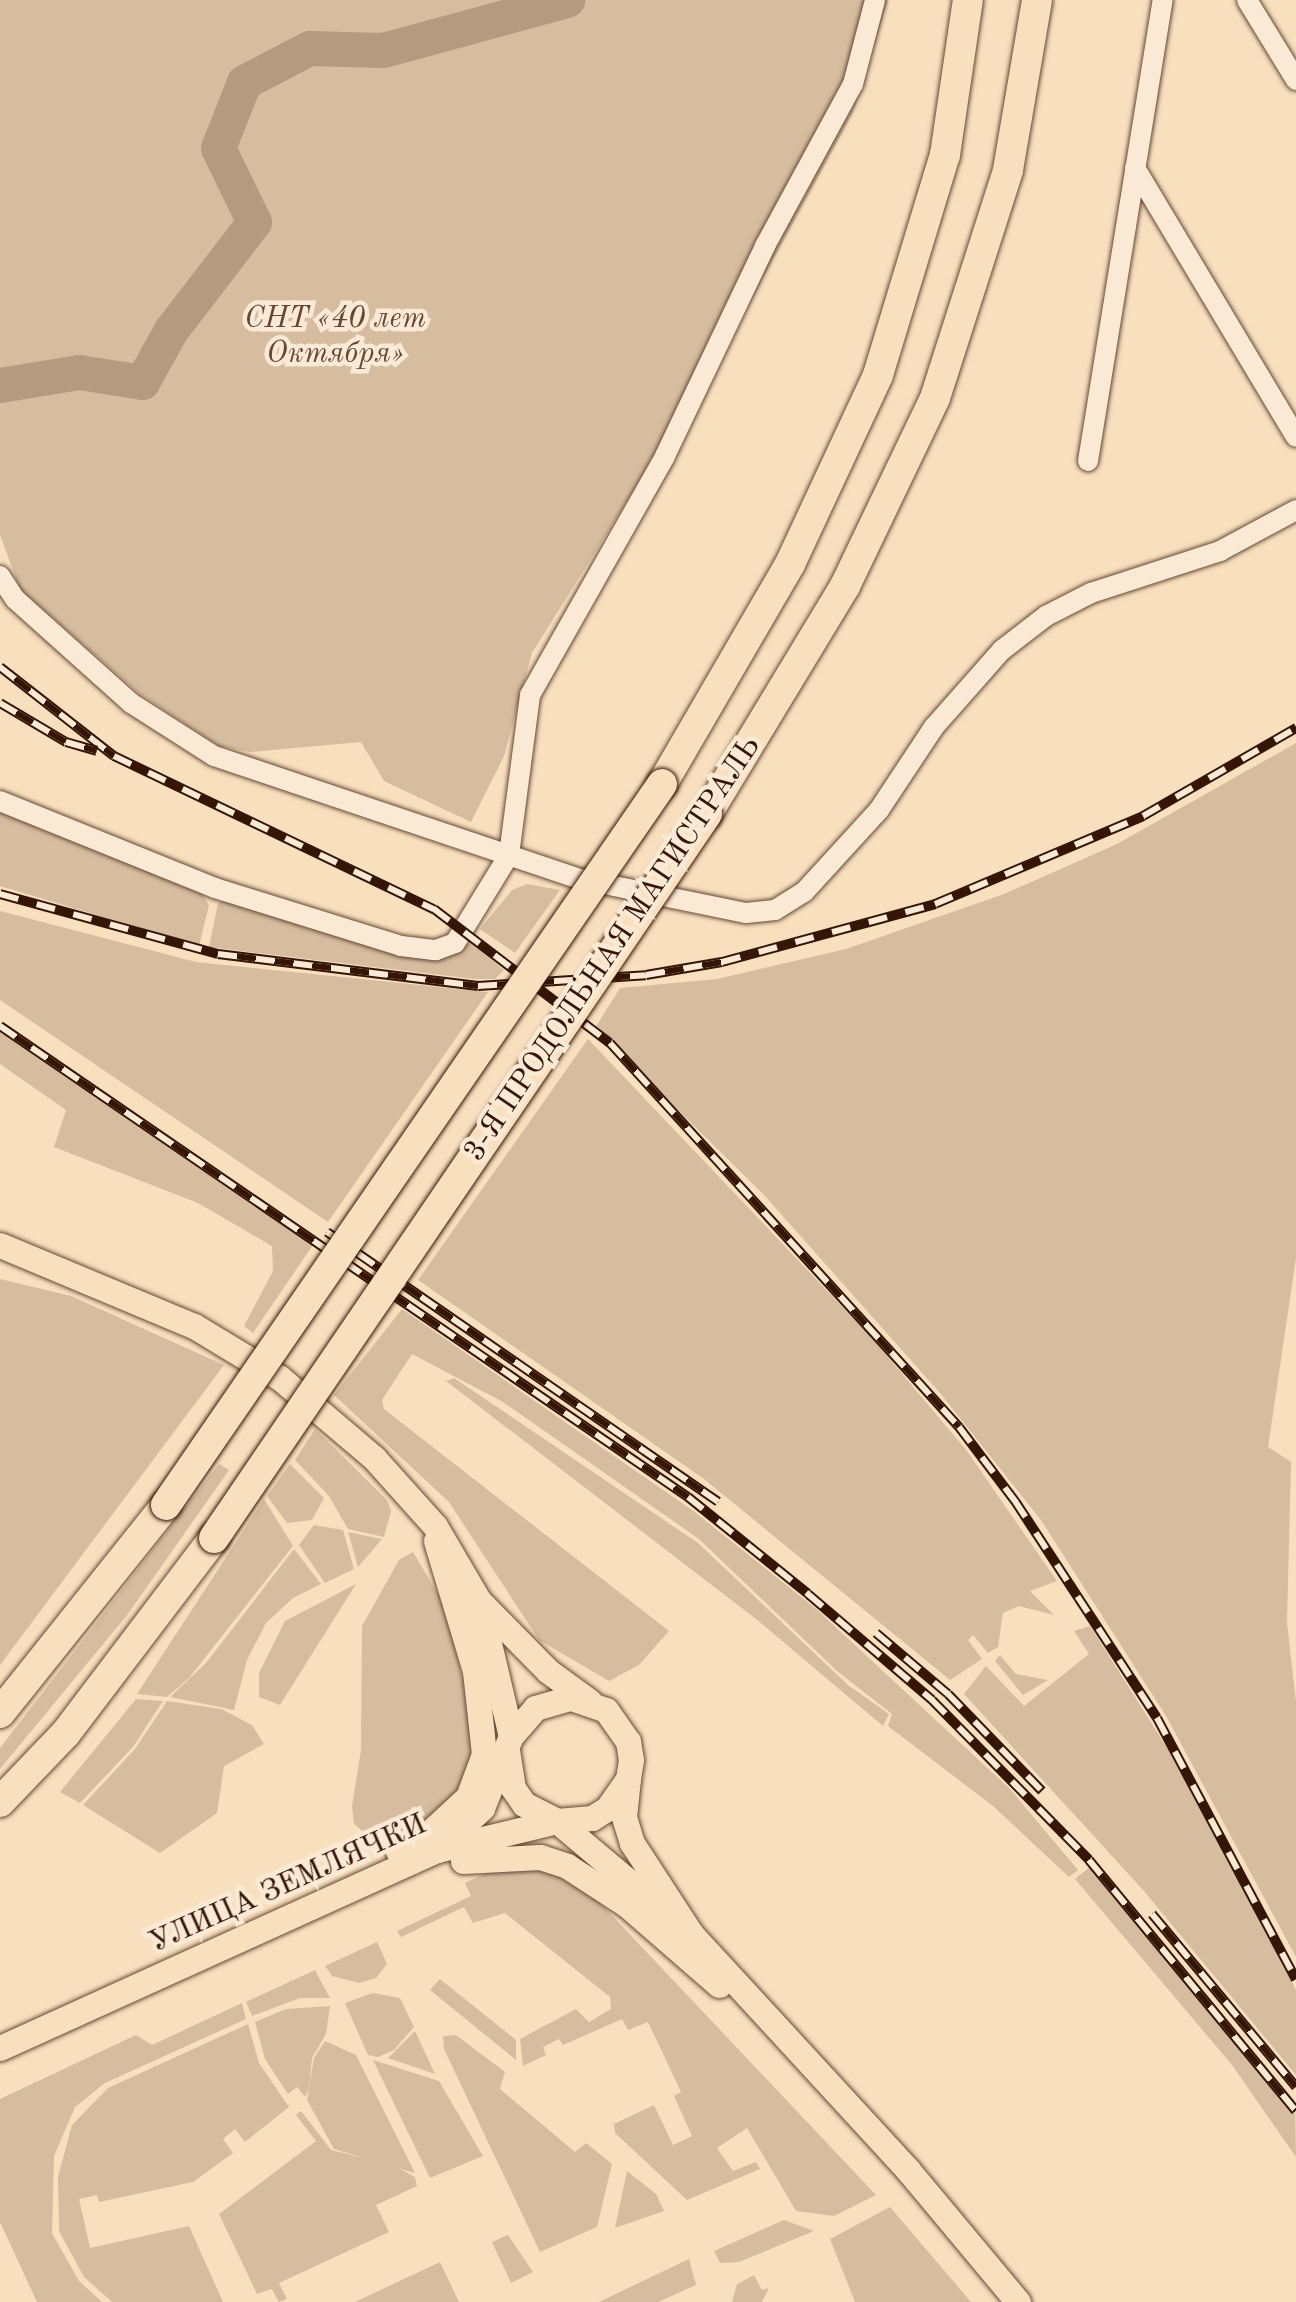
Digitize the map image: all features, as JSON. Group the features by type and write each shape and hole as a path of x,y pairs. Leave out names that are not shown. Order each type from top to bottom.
{"highway":[{"name":"3-Я ПРОДОЛЬНАЯ МАГИСТРАЛЬ","path":"0,1713 166,1505 662,784 790,564 878,376 944,155 968,0"},
{"name":"3-Я ПРОДОЛЬНАЯ МАГИСТРАЛЬ","path":"0,1802 66,1733 214,1538 707,814 845,586 935,398 1008,170 1037,0"}],"main road":[{"path":"0,1245 194,1326 280,1378 374,1458 434,1526 479,1601 548,1671 619,1724 628,1741 624,1817 632,1843 691,1934"},
{"path":"360,1884 457,1808 484,1754 476,1671 438,1558 434,1526"},
{"path":"479,1601 509,1743 513,1788 524,1804 557,1822 691,1934 1018,2302"},
{"path":"437,1850 482,1808 509,1743 535,1708 571,1698 589,1701"},
{"path":"0,1814 66,1733"},
{"path":"557,1822 608,1808 628,1779"},
{"name":"УЛИЦА ЗЕМЛЯЧКИ","path":"3,2043 437,1850 557,1822"},
{"path":"360,1884 444,1864 540,1857 596,1881 725,1990 763,2011"}],"street":[{"path":"0,801 216,888 401,946 436,950 456,942 508,855 530,695 665,456 764,246 853,84 875,0"},
{"path":"1088,461 1163,0"},
{"path":"1248,0 1296,80"},
{"path":"1135,168 1296,437"},
{"path":"0,576 15,598 131,703 214,756 508,855 698,907 774,910 832,865 1002,650 1091,593 1161,573 1296,510"}],"green space":[{"name":"СНТ «40 лет Октября»","path":"0,0 888,0 854,111 741,319 532,653 504,756 471,822 384,781 361,742 250,752 219,746 139,693 20,589 0,535"},
{"path":"1296,743 1296,1258 1268,1447 1291,1462 1287,1622 1296,1702 1296,1957 1166,1716 1041,1520 940,1393 764,1195 595,1028 620,988 717,979 846,949 1004,894 1117,844"},
{"path":"0,812 199,888 209,905 199,946 0,886"},
{"path":"527,884 560,890 515,953 480,929 512,890"},
{"path":"226,900 440,957 470,943 504,970 495,979 474,979 209,947 218,903"},
{"path":"0,911 196,962 488,992 328,1222 0,1000"},
{"path":"0,1026 317,1239 253,1333 244,1326 273,1271 272,1246 198,1203 54,1147 66,1110 0,1064"},
{"path":"588,1039 872,1338 967,1451 1057,1581 1030,1591 1054,1615 1019,1606 1003,1613 998,1647 988,1653 973,1635 968,1640 982,1659 950,1680 704,1479 418,1280"},
{"path":"0,1279 71,1296 224,1365 0,1665"},
{"path":"402,1309 692,1510 815,1608 1010,1789 1078,1870 1069,1877 993,1806 888,1726 892,1714 837,1671 699,1539 503,1402 412,1354 382,1400 384,1409 669,1631 639,1665 609,1681 539,1640 449,1502 334,1395"},
{"path":"454,1378 698,1543 848,1685 889,1714 883,1726 756,1619 446,1381"},
{"path":"315,1429 387,1500 391,1511 384,1537 348,1529 329,1496 295,1460"},
{"path":"219,1464 229,1470 128,1614 0,1769 0,1748"},
{"path":"290,1464 324,1498 312,1520 287,1523 267,1496"},
{"path":"264,1499 293,1546 189,1678 167,1697 137,1694"},
{"path":"314,1525 343,1530 354,1569 325,1583 299,1545"},
{"path":"348,1532 382,1539 358,1567"},
{"path":"294,1549 321,1584 293,1598 266,1623 247,1660 234,1710 170,1697 206,1663"},
{"path":"413,1552 444,1604 476,1734 465,1785 407,1836 375,1842 354,1824 352,1806 361,1750 362,1626 399,1560"},
{"path":"356,1584 280,1705 259,1697 259,1673 285,1621"},
{"path":"1090,1626 1190,1784 1296,1990 1296,2075 1144,1891 964,1694 986,1666 1024,1706 1089,1654 1074,1631"},
{"path":"1000,1655 1016,1674 1048,1680 1023,1695 995,1661"},
{"path":"136,1699 163,1701 133,1747 80,1803 60,1792"},
{"path":"167,1701 221,1709 252,1725 264,1744 224,1766 217,1813 160,1853 83,1805 135,1749"},
{"path":"1096,1862 1295,2101 1296,2157 1232,2065 1075,1879"},
{"path":"541,1869 587,1889 876,2195 834,2216 796,2211 747,2128 717,2148 733,2171 756,2162 760,2169 687,2200 615,2133 614,2124 654,2105 673,2145 692,2136 674,2096 681,2092 648,2022 628,2030 622,2019 563,2045 559,2039 543,2047 546,2055 523,2066 520,2039 576,2009 589,2022 611,2009 610,1997 505,1913 473,1923 464,1907 401,1937 397,1931 471,1896 465,1883 491,1871"},
{"path":"377,1942 387,1964 376,1978 359,1983 332,1976 325,1966"},
{"path":"315,1970 330,1998 300,1998 252,2016 246,2002"},
{"path":"440,1979 516,2040 516,2060 430,1990"},
{"path":"373,1993 400,1998 414,2027 394,2050 378,2057 368,2055 345,2003"},
{"path":"242,2003 246,2019 105,2083 75,2107 54,2156 52,2233 79,2281 102,2302 37,2302 0,2222 0,2099 136,2035 152,2045"},
{"path":"330,2006 326,2034 312,2058 309,2089 305,2097 297,2087 288,2094 265,2059 255,2022 286,2009"},
{"path":"248,2024 259,2063 289,2107 245,2142 235,2129 223,2139 233,2153 193,2182 99,2202 97,2195 79,2199 90,2248 189,2226 223,2302 112,2302 84,2277 59,2231 58,2177 72,2125 108,2088"},
{"path":"415,2031 435,2074 388,2058"},
{"path":"456,2035 505,2072 500,2089 575,2152 586,2143 612,2164 597,2227 540,2252 444,2049 443,2036"},
{"path":"325,2041 356,2055 415,2173 334,2149 307,2100 314,2058"},
{"path":"373,2060 439,2081 483,2156 430,2178"},
{"path":"301,2111 331,2150 393,2165 415,2177 417,2186 376,2205 389,2232 279,2283 287,2299 279,2302 272,2289 257,2294 219,2214 316,2141 296,2115"},
{"path":"627,2171 656,2194 664,2211 615,2228"},
{"path":"890,2207 971,2302 855,2302 830,2239"},
{"path":"784,2220 814,2231 739,2262 720,2263 714,2251"},
{"path":"508,2235 533,2272 511,2283 492,2242"},
{"path":"689,2259 696,2285 658,2302 599,2302"},
{"path":"440,2262 459,2302 355,2302"},
{"path":"754,2275 762,2290 769,2288 762,2302 732,2302 737,2284"}],"waterway":[{"path":"0,385 79,372 142,382 171,330 254,222 218,148 244,82 309,48 383,50 567,0"}],"railway":[{"path":"0,667 114,756 434,909 610,1043 959,1427 1015,1501 1157,1718 1296,1979"},
{"path":"0,703 66,742 97,751"},
{"path":"0,894 218,954 478,986 646,975 722,962 935,904 1143,816 1296,728"},
{"path":"0,1026 688,1497 808,1594 932,1700 1089,1860 1296,2111"},
{"path":"327,1232 718,1502"},
{"path":"876,1633 948,1694 1042,1791"},
{"path":"1152,1914 1296,2087"}]}
